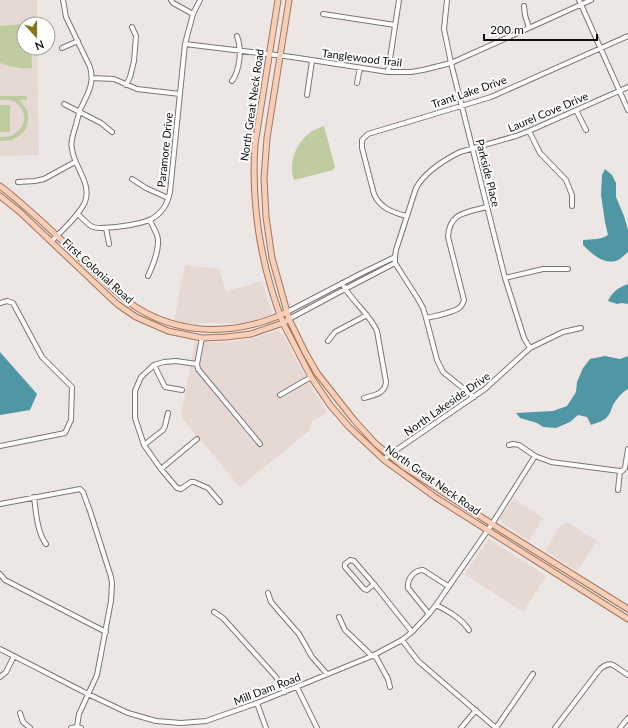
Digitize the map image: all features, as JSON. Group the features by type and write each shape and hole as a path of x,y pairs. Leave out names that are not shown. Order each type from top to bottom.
{"main road":[{"name":"North Great Neck Road","path":"278,0 255,144 254,164 257,221 266,274 280,316 311,377 330,405 349,427 384,460 434,496 628,619"},
{"name":"North Great Neck Road","path":"289,0 267,138 264,178 266,217 272,258 289,319 305,352 317,373 354,420 376,444 417,476 628,609"},
{"name":"First Colonial Road","path":"0,186 19,200 118,294 140,310 161,320 181,326 203,330 232,329 253,325 280,316 287,312"},
{"name":"First Colonial Road","path":"0,196 20,212 117,304 136,317 168,331 202,338 224,338 247,335 283,323 289,319"}],"street":[{"path":"51,242 77,214 85,201 86,190 83,177 75,162 71,139 80,112 91,88 92,78 90,67 66,17 63,0"},
{"path":"171,0 173,3 193,14"},
{"name":"Paramore Drive","path":"150,220 160,212 168,198 186,44 193,14 200,0"},
{"path":"388,72 399,0"},
{"name":"Parkside Place","path":"448,0 444,29 451,63 505,278 524,338 530,348"},
{"name":"Tanglewood Trail","path":"186,44 269,54 388,72 411,72 451,63 529,28 580,2 591,0"},
{"path":"580,2 628,110"},
{"path":"524,6 529,28"},
{"path":"323,14 395,26"},
{"path":"126,85 130,77 134,61 136,36 132,27"},
{"path":"232,82 237,72 240,51 239,42 236,36"},
{"name":"Trant Lake Drive","path":"406,216 393,212 382,206 376,198 362,148 362,140 365,136 491,97 628,36"},
{"path":"62,48 78,41"},
{"path":"307,95 312,61"},
{"path":"357,83 360,68"},
{"path":"92,78 114,79 137,89 180,94"},
{"name":"Laurel Cove Drive","path":"396,263 396,250 416,188 422,179 437,166 453,155 465,150 529,132 628,87"},
{"path":"64,104 101,123 112,132"},
{"path":"576,110 586,130"},
{"path":"529,132 540,153 566,180 572,195 572,206"},
{"path":"18,182 44,179 75,162"},
{"path":"132,178 146,188 168,198"},
{"path":"426,318 455,310 460,308 463,304 464,300 448,237 448,230 454,219 458,216 487,207"},
{"path":"77,214 91,226 97,228 138,224 150,220 157,235 158,243 154,265 148,276"},
{"path":"106,228 109,244"},
{"path":"287,312 395,257"},
{"path":"289,319 396,263 418,299 426,318 437,360 443,372 474,397"},
{"path":"505,278 543,269 568,269"},
{"path":"342,283 345,289 375,326 377,331 386,386 384,390 364,398"},
{"path":"0,303 7,301 13,303 42,356 72,387 71,420 65,433 0,446"},
{"path":"328,341 334,332 366,315"},
{"name":"North Lakeside Drive","path":"384,460 389,454 474,397 495,381 530,348 563,332 581,328"},
{"path":"202,338 197,364 198,369 260,444"},
{"path":"197,364 164,362 154,365 141,377 135,391 135,418 144,445 161,469 178,488 181,489 191,482 194,482 208,488 220,502"},
{"path":"154,365 165,387 182,390"},
{"path":"280,395 311,377"},
{"path":"144,445 163,430 168,413"},
{"path":"161,469 196,439"},
{"path":"509,445 519,445 543,460 620,471 625,468 628,449"},
{"name":"Mill Dam Road","path":"0,649 128,713 156,721 181,723 206,721 257,703 372,656 402,640 412,632 436,605 492,524 535,456"},
{"path":"618,490 620,471"},
{"path":"0,504 80,489 83,492 96,529 111,577 111,601 97,675 79,714 79,727 71,728"},
{"path":"34,497 39,528 42,538 46,544"},
{"path":"374,584 367,590 364,589 345,567 345,564 350,560 354,561 374,584 412,632"},
{"path":"429,614 408,588 408,581 415,572 418,570 423,570 448,586"},
{"path":"0,574 5,580 106,632"},
{"path":"268,593 271,602 299,634 312,657 327,674"},
{"path":"436,605 458,618 469,630"},
{"path":"214,612 223,618 276,676 285,692"},
{"path":"339,617 345,630 372,656 376,657 384,670 390,687"},
{"path":"402,640 418,661 496,728 533,674"},
{"path":"0,677 6,672 14,656"},
{"path":"555,728 600,668 604,665 613,665 628,675"},
{"path":"297,687 317,728"},
{"path":"257,703 266,728"},
{"path":"461,728 476,710"},
{"path":"20,713 23,722 30,728"},
{"path":"620,728 628,718"}],"shaded area":[{"path":"0,0 37,0 37,16 16,16 16,56 37,56 39,155 0,156"},
{"path":"185,265 219,269 226,291 262,281 272,312 271,314 269,316 245,323 199,323 196,325 174,321"},
{"path":"277,331 284,336 310,385 327,412 312,421 309,431 240,487 182,418 181,414 195,342 231,342 254,338"},
{"path":"514,499 543,518 529,541 501,522 500,518"},
{"path":"569,523 597,541 577,571 545,550 561,525"},
{"path":"489,539 546,576 523,612 464,574"}],"green space":[{"path":"16,25 16,56 31,56 32,68 8,66 0,63 0,26"},
{"path":"0,96 27,96 27,100 19,100 27,110 27,126 20,136 14,139 0,141 0,137 9,136 18,132 24,122 23,111 15,102 0,100"},
{"path":"0,105 10,105 10,132 0,132"},
{"path":"324,126 335,167 333,170 294,180 292,164 297,148 308,134"}],"water":[{"path":"605,169 612,175 616,183 616,197 628,230 628,252 619,259 613,261 599,258 583,245 583,240 599,239 608,235 601,195 602,175"},
{"path":"628,284 628,304 617,304 608,301 616,290"},
{"path":"0,352 37,394 30,410 0,415"},
{"path":"605,356 620,359 628,356 628,389 617,399 607,417 603,420 591,425 587,417 578,415 570,422 556,428 543,427 537,423 520,418 516,413 553,411 567,406 576,392 577,382 583,368 590,359"}]}
